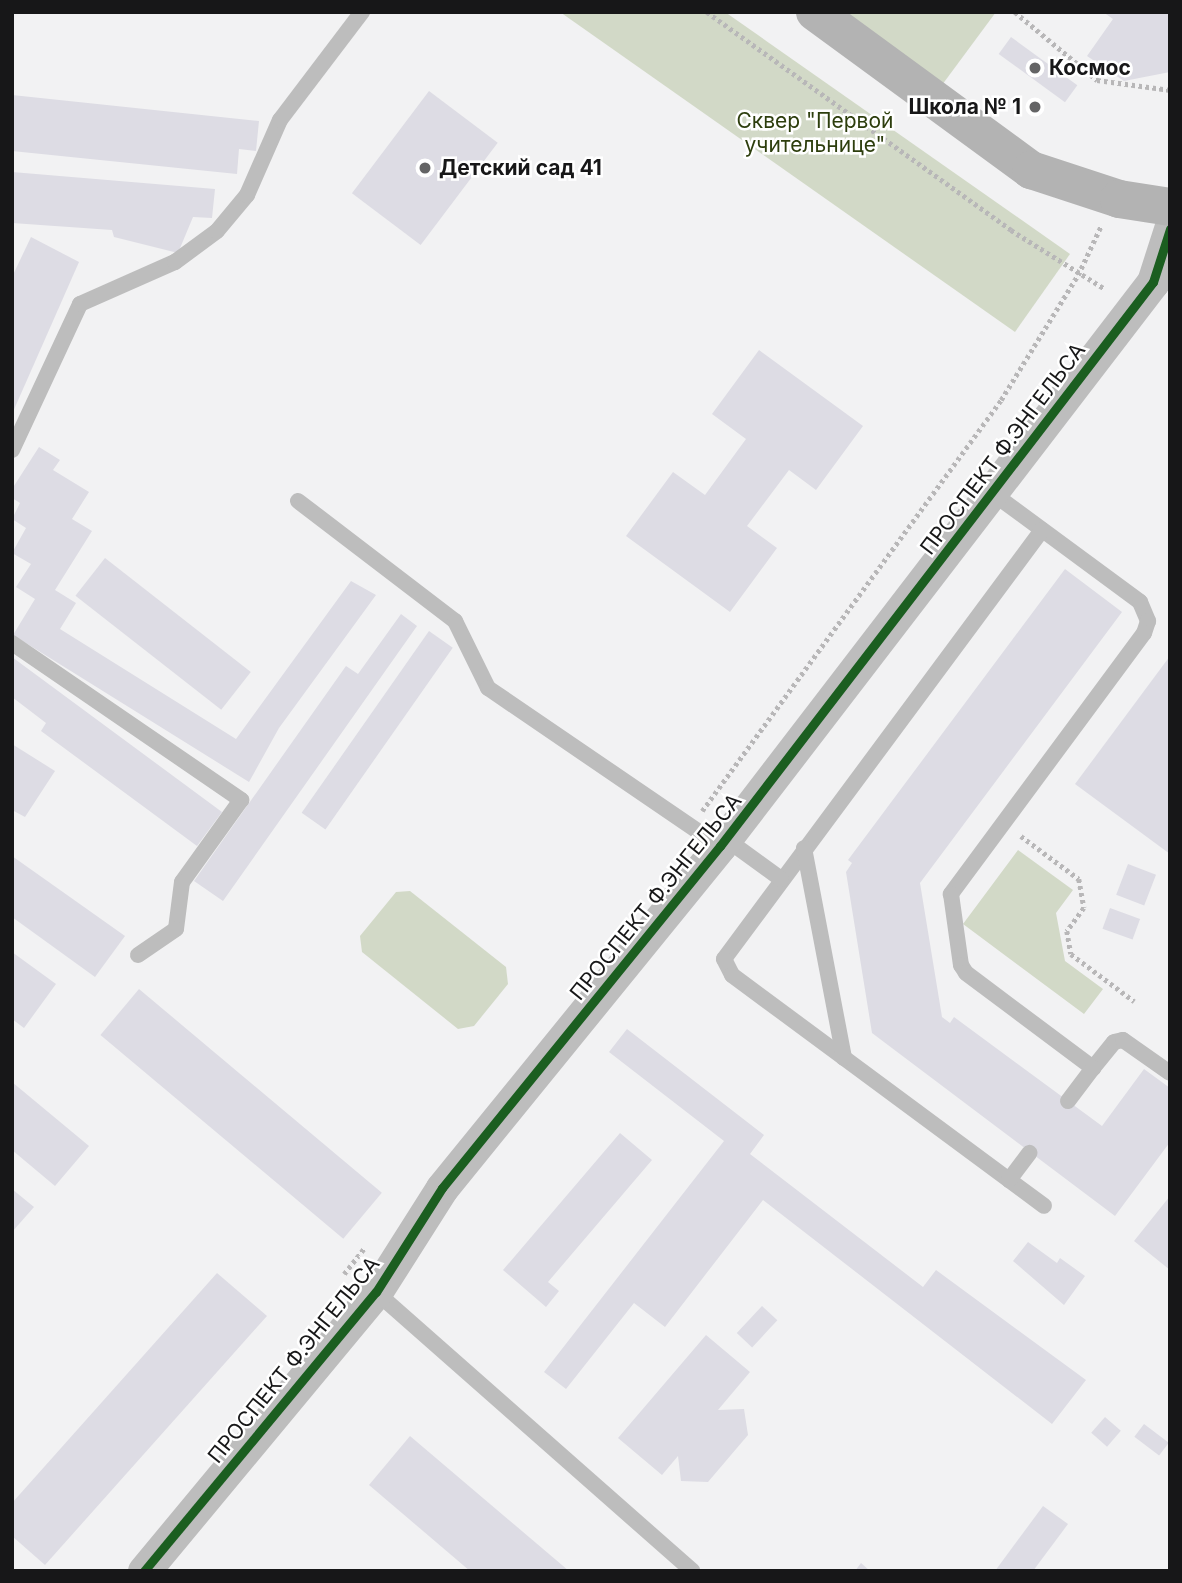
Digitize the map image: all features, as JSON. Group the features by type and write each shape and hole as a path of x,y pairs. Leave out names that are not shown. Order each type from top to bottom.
{"main road":[{"path":"815,12 1031,170 1119,199 1170,207"}],"street":[{"name":"ПРОСПЕКТ Ф.ЭНГЕЛЬСА","path":"144,1571 376,1292 442,1188 723,843 1153,282 1170,229"}],"lane":[{"path":"12,450 80,304 175,262 217,231 247,195 280,120 362,12"},
{"path":"992,492 1140,602 1148,621 1144,633 951,894 963,970 1093,1068"},
{"path":"298,501 455,621 488,688 691,826 781,880"},
{"path":"1042,530 727,951 725,968 1044,1206"},
{"path":"12,643 241,800 182,882 176,929 138,955"},
{"path":"804,848 844,1058"},
{"path":"1068,1101 1114,1042 1123,1040 1170,1073"},
{"path":"1009,1180 1029,1153"},
{"path":"376,1292 693,1571"}],"path":[{"path":"707,12 1079,275 1105,289"},
{"path":"1014,12 1097,80 1170,90"},
{"path":"691,826 961,457 1079,275 1102,226"},
{"path":"1003,823 1079,879 1084,908 1067,932 1071,954 1134,1001"},
{"path":"344,1274 368,1243"}],"green space":[{"name":"Сквер \"Первой учительнице\"","path":"560,12 725,12 1070,254 1015,332"},
{"path":"841,12 996,12 942,85"},
{"path":"1018,850 1073,890 1056,913 1065,961 1103,989 1084,1014 963,924"},
{"path":"410,891 506,967 508,984 474,1026 458,1029 362,952 360,936 396,892"}],"building":[{"path":"1103,12 1170,12 1170,72 1124,81 1087,56 1113,19"},
{"path":"1011,37 1077,85 1065,102 999,54"},
{"name":"Детский сад 41","path":"429,91 498,143 421,245 352,193"},
{"path":"12,95 259,121 256,151 239,149 237,174 12,151"},
{"path":"12,172 215,189 212,218 193,217 178,253 114,237 112,230 12,223"},
{"path":"31,237 79,262 12,414 12,277"},
{"path":"759,350 863,426 816,490 789,470 747,526 777,548 730,612 626,536 673,472 705,495 746,439 712,414"},
{"path":"39,447 60,460 53,470 89,492 72,519 92,531 55,590 76,603 60,629 236,739 351,581 376,595 279,728 249,782 13,635 35,599 16,587 31,564 12,553 26,528 12,519 20,503 12,498 12,489"},
{"path":"105,558 251,672 221,710 75,596"},
{"path":"1065,569 1122,612 920,883 942,1017 950,1023 954,1017 1102,1126 1144,1069 1170,1088 1170,1142 1115,1216 872,1033 846,872 852,863 848,860"},
{"path":"401,614 417,626 223,901 194,881 346,666 358,674"},
{"path":"429,631 453,648 325,829 302,813"},
{"path":"1170,656 1170,854 1075,784"},
{"path":"12,657 222,812 197,846 41,731 46,723 12,697"},
{"path":"12,744 55,771 25,817 12,810"},
{"path":"12,856 125,936 95,977 12,917"},
{"path":"1128,864 1156,875 1144,906 1116,895"},
{"path":"1110,908 1140,919 1133,940 1102,929"},
{"path":"12,952 56,984 24,1028 12,1019"},
{"path":"139,989 382,1193 343,1239 100,1035"},
{"path":"627,1029 764,1135 750,1154 923,1287 936,1270 1086,1380 1052,1424 763,1200 665,1327 634,1303 566,1389 544,1372 724,1141 609,1052"},
{"path":"12,1082 89,1146 55,1186 12,1150"},
{"path":"620,1133 652,1160 548,1282 559,1291 546,1307 503,1270"},
{"path":"12,1189 34,1207 12,1232"},
{"path":"1170,1196 1170,1270 1134,1241"},
{"path":"1028,1242 1057,1263 1060,1258 1085,1276 1064,1305 1013,1261"},
{"path":"217,1273 267,1316 45,1565 12,1536 12,1503"},
{"path":"762,1306 777,1320 752,1347 737,1333"},
{"path":"706,1335 750,1372 718,1410 744,1409 748,1435 708,1482 681,1481 678,1456 662,1475 618,1438"},
{"path":"1105,1417 1121,1431 1107,1447 1091,1433"},
{"path":"1144,1424 1169,1443 1159,1455 1134,1437"},
{"path":"410,1436 569,1571 470,1571 369,1485"},
{"path":"1043,1506 1068,1524 1033,1571 995,1571"},
{"path":"861,1563 870,1571 855,1571"}],"cycle path":[{"path":"144,1571 376,1292 442,1188 720,846 1153,282 1170,229"}],"place":[{"name":"Космос","path":"1035,68"},
{"name":"Школа № 1","path":"1035,107"},
{"name":"Детский сад 41","path":"425,168"}]}
